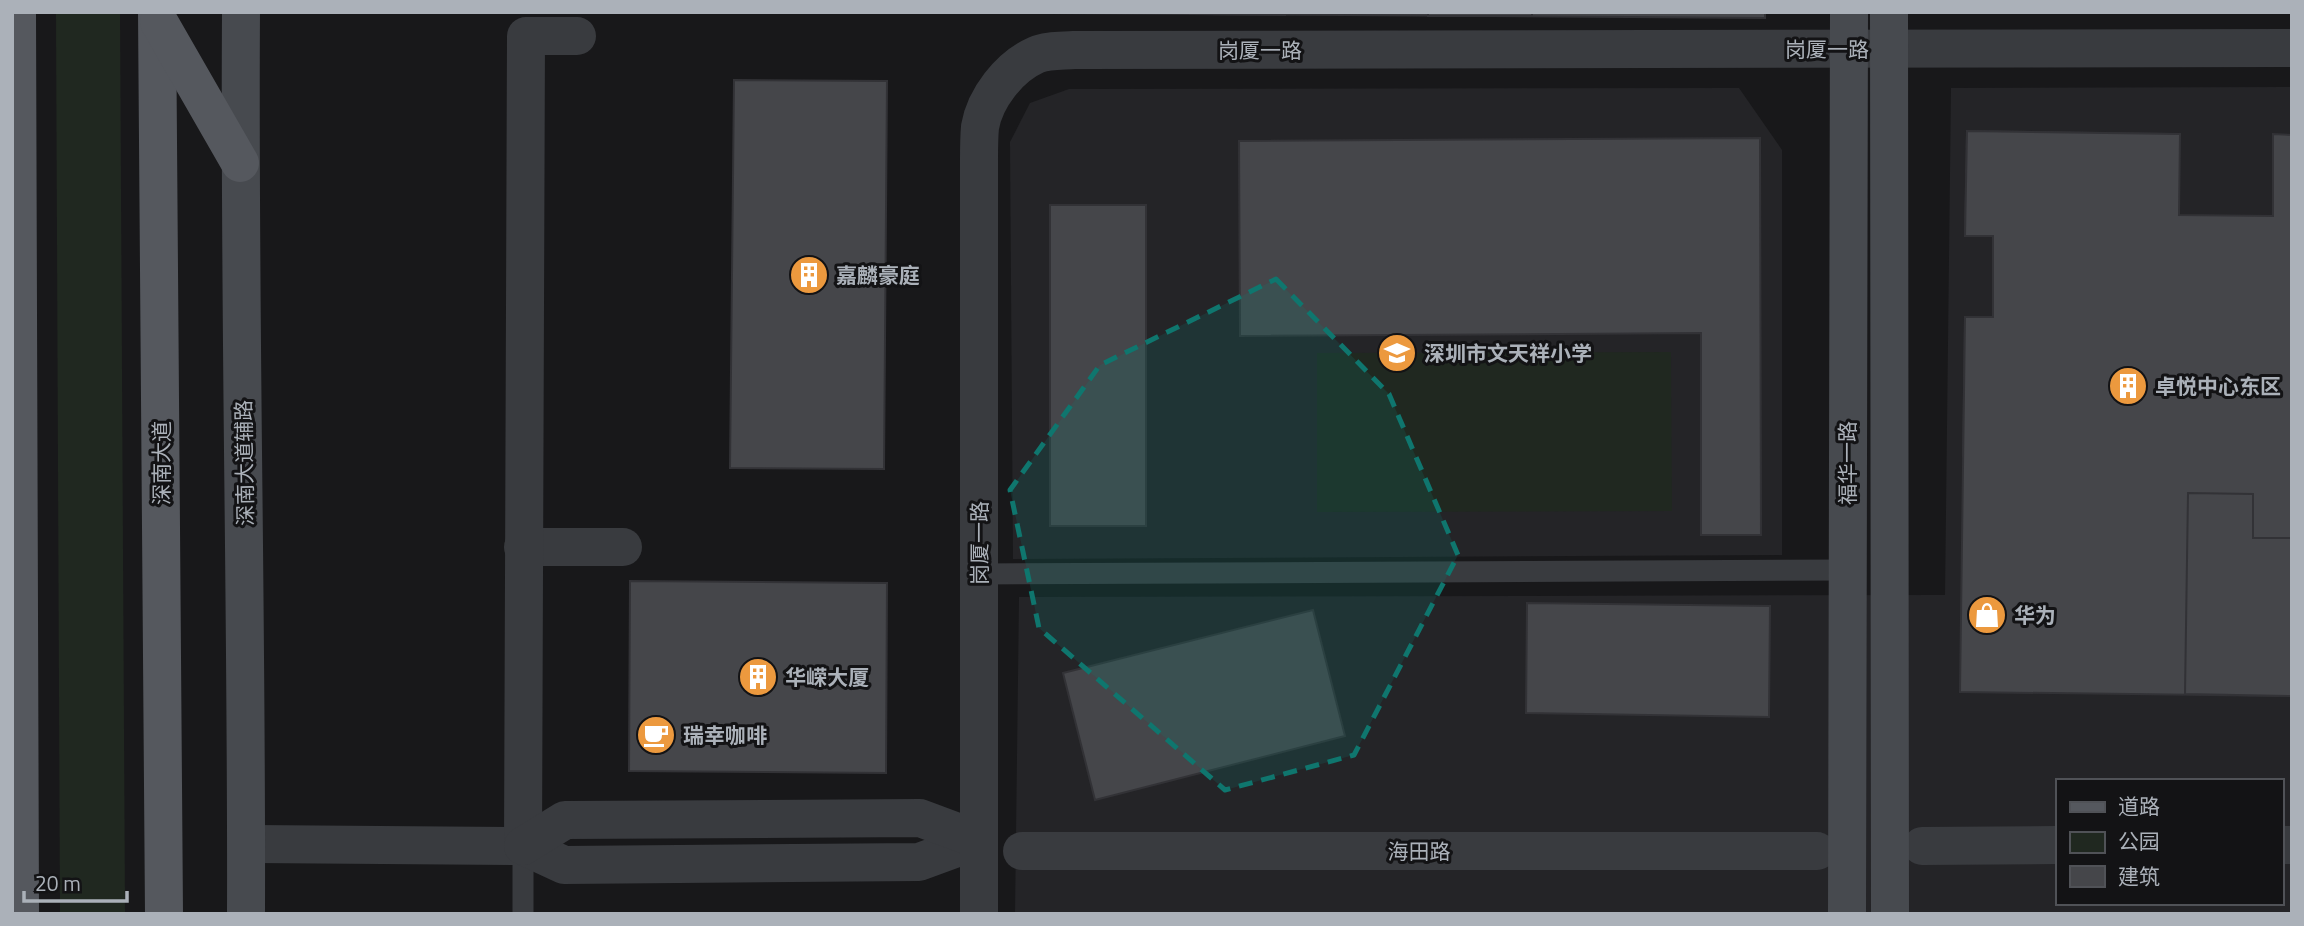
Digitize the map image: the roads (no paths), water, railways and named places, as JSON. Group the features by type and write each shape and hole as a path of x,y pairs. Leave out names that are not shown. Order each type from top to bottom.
{"main road":[{"path":"17,12 20,914"},
{"path":"157,16 240,163"},
{"name":"深南大道","path":"157,16 164,914"}],"street":[{"name":"深南大道辅路","path":"241,12 246,914"},
{"name":"岗厦一路","path":"979,914 980,125 989,99 1021,64 1038,54 1074,50 1848,31 2292,48"},
{"name":"福华一路","path":"1847,914 1848,31"},
{"name":"福华一路","path":"1889,31 1890,914"},
{"path":"523,846 526,36 578,36"},
{"path":"523,547 623,547"},
{"path":"246,844 523,846 565,820 920,818 979,840"},
{"path":"1922,846 2056,845"},
{"name":"海田路","path":"1022,851 1817,851"}],"lane":[{"path":"979,574 1846,570"},
{"path":"523,846 523,914"}],"place":[{"name":"嘉麟豪庭","path":"809,275"},
{"name":"深圳市文天祥小学","path":"1397,353"},
{"name":"卓悦中心东区","path":"2128,386"},
{"name":"华为","path":"1987,615"},
{"name":"华嵘大厦","path":"758,677"},
{"name":"瑞幸咖啡","path":"656,735"}]}
